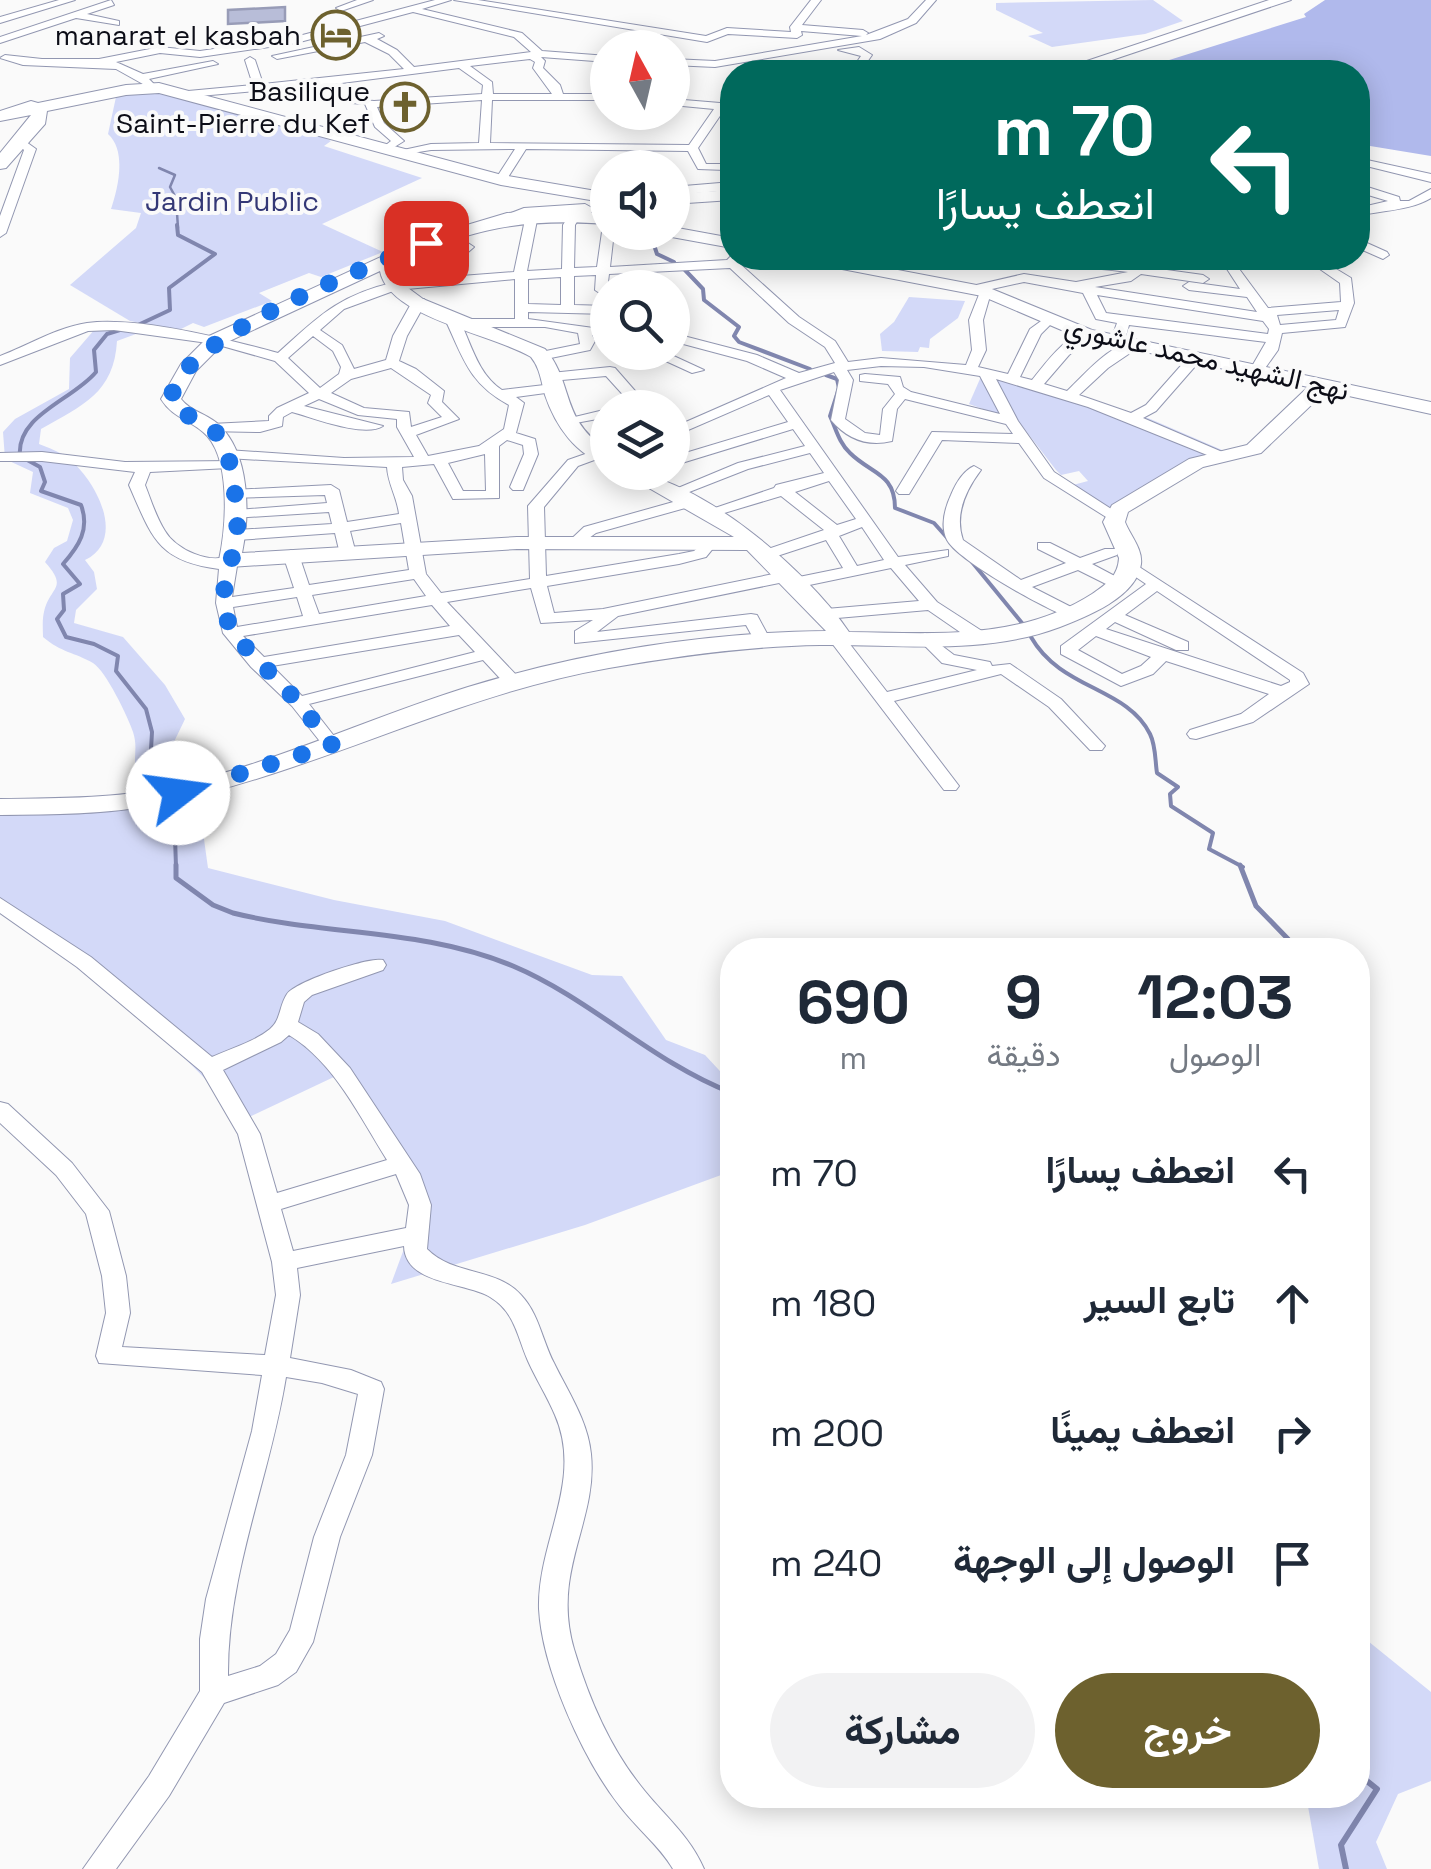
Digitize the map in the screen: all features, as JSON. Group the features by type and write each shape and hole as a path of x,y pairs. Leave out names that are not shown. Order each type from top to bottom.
{"main road":[{"path":"1111,60 1284,0"},
{"path":"1118,60 1195,38 1295,0"},
{"path":"0,114 148,83 503,179 590,193"},
{"path":"0,164 40,120 41,115 32,107"},
{"path":"690,200 720,198"},
{"path":"507,218 544,210 590,210"}],"street":[{"path":"15,0 57,20"},
{"path":"0,20 70,0"},
{"path":"340,8 368,0"},
{"path":"6,58 33,64 97,63 160,50 200,54 310,37 446,0"},
{"path":"459,0 652,30"},
{"path":"486,4 499,0"},
{"path":"796,31 816,0"},
{"path":"690,51 732,60 880,36 912,21 930,0 941,0"},
{"path":"3,37 110,3"},
{"path":"414,11 525,39 540,61 538,68 556,87 558,95"},
{"path":"73,14 115,22"},
{"path":"500,30 517,20 543,24"},
{"path":"352,26 393,52 411,70"},
{"path":"690,36 710,39 731,31 796,31 880,36"},
{"path":"796,31 809,44 803,48"},
{"path":"310,37 317,60 342,80"},
{"path":"254,86 373,38"},
{"path":"784,60 859,50 865,60"},
{"path":"190,93 307,84 536,54 590,58"},
{"path":"757,56 772,60"},
{"path":"97,63 148,83 250,60 317,60"},
{"path":"250,60 254,86"},
{"path":"690,63 720,62"},
{"path":"460,64 485,80 484,147"},
{"path":"307,84 308,98"},
{"path":"254,86 308,98 366,100 372,104 486,96 590,96"},
{"path":"690,103 720,105"},
{"path":"372,104 379,125 397,140 397,149 561,145 692,148 720,118"},
{"path":"0,233 30,149 22,142"},
{"path":"503,179 521,148"},
{"path":"692,148 702,167 720,167"},
{"path":"1370,164 1431,178"},
{"path":"690,190 720,187"},
{"path":"1370,192 1392,198 1392,205"},
{"path":"1370,210 1411,205 1431,193"},
{"path":"0,196 15,196"},
{"path":"521,316 520,275 532,215"},
{"path":"568,308 569,225 575,215"},
{"path":"280,358 339,306 396,274 449,234 507,218 590,217"},
{"path":"690,235 720,241"},
{"path":"291,407 349,423 407,430 452,419 435,404 439,394 429,384 392,363 346,376 321,394 291,407 276,415 277,423 266,428 211,428 176,409 171,399 188,368 216,340 396,274 454,258 468,247"},
{"path":"1370,249 1383,256"},
{"path":"607,250 605,270 720,262"},
{"path":"743,270 794,320 830,344 846,380 838,420 849,431 864,437 887,438 890,409 903,393"},
{"name":"نهج الشهيد محمد عاشوري","path":"875,270 982,290 1088,334 1431,408"},
{"path":"1024,278 1028,270"},
{"path":"1094,288 1130,270"},
{"path":"1147,270 1273,325"},
{"path":"1160,270 1203,278"},
{"path":"1233,270 1273,325"},
{"path":"1094,288 1101,316 1198,330 1273,325 1344,306 1349,287 1329,270"},
{"path":"396,274 520,275 590,271"},
{"path":"396,274 419,302 519,340 541,356 565,421 590,442"},
{"path":"0,807 142,800 178,793 514,683 592,664 763,641 979,637 1043,626 1071,613 1120,567 1126,545 1114,517 1061,486 978,370 981,343 976,320 982,290 1024,278 1057,285 1212,300 1252,294"},
{"path":"1132,418 1151,408 1192,354 1212,300"},
{"path":"392,363 400,336 419,302"},
{"path":"459,320 568,308 590,309"},
{"path":"521,316 590,332"},
{"path":"12,455 144,468 228,459 334,459 394,466 433,462 492,446 506,436 519,408 514,400 478,376 459,320"},
{"path":"1012,378 1035,332 1048,320"},
{"path":"1070,398 1126,342 1124,320"},
{"path":"1258,368 1273,325"},
{"path":"0,361 86,327 114,326 216,340 280,358 302,382 364,412 404,415 407,430 458,496 494,496 492,446"},
{"path":"309,329 340,350 348,364 346,376"},
{"path":"541,356 585,347 588,341 584,332"},
{"path":"1035,385 1064,352 1088,334"},
{"path":"690,342 752,358 798,378"},
{"path":"690,427 798,378 841,367 906,364 978,370 1012,378 1132,418 1222,456"},
{"path":"690,367 697,370"},
{"path":"500,394 610,371 627,390"},
{"path":"865,378 897,381 896,389 903,393 1011,420"},
{"path":"1114,517 1118,509 1196,463 1254,450 1321,385"},
{"path":"773,390 893,561 932,605 979,637"},
{"path":"565,421 590,416"},
{"path":"692,454 796,424"},
{"path":"211,428 228,459 235,505 237,536 223,580 232,633 298,702 332,745"},
{"path":"904,491 937,435 967,438 974,434 1025,440"},
{"path":"506,436 530,442 531,454 518,487"},
{"path":"726,444 743,466"},
{"path":"692,502 743,466 814,448"},
{"path":"590,458 572,463 536,506 538,582 544,612 551,621 942,553"},
{"path":"334,459 332,499 344,539"},
{"path":"394,466 418,574 514,683"},
{"path":"144,468 137,485 154,532 188,558 230,562 291,555 407,516"},
{"path":"974,470 961,487 952,537 961,548 1018,586 1071,613"},
{"path":"575,543 590,530 692,502 780,488 834,474"},
{"path":"780,488 832,533 851,570"},
{"path":"669,490 759,549 826,614 881,699 950,786"},
{"path":"235,505 332,499"},
{"path":"237,536 344,539 414,548 575,543 759,549 832,533 865,521"},
{"path":"232,633 679,558 700,554 708,546"},
{"path":"1044,546 1075,564 1120,567"},
{"path":"291,555 313,621"},
{"path":"1018,586 1075,564 1120,567 1156,582 1300,680 1300,684 1282,692 1248,718 1196,734"},
{"path":"224,603 418,574"},
{"path":"1156,582 1068,650 1121,681 1148,670 1163,656"},
{"path":"826,614 932,605"},
{"path":"615,612 581,639 751,619 763,641"},
{"path":"362,613 373,644"},
{"path":"1112,615 1182,646"},
{"path":"1092,628 1163,656 1282,692"},
{"path":"257,663 463,629"},
{"path":"925,638 948,659 1011,670 1037,687 1096,746"},
{"path":"298,702 486,654"},
{"path":"881,699 994,668"},
{"path":"0,904 84,962 210,1067 249,1134 284,1262 288,1295 265,1431 220,1599 214,1638 214,1693 159,1786 98,1869"},
{"path":"210,1067 274,1037 288,1025 299,994 376,965"},
{"path":"288,1025 312,1039 342,1072 418,1191 414,1252 428,1268 487,1282 508,1296 522,1313 538,1356 573,1422 580,1460 554,1566 556,1634 599,1742 629,1796 673,1839 689,1869"},
{"path":"0,1110 64,1169 97,1211 114,1276 118,1313 108,1356 276,1366 366,1385 372,1390 359,1455 328,1538 303,1633 286,1663 268,1676 214,1693"},
{"path":"267,1205 402,1164"},
{"path":"284,1262 415,1235"}],"green space":[{"path":"1153,0 1183,21 1145,34 1052,47 1028,36 1043,33 996,10 996,3"},
{"name":"Jardin Public","path":"149,89 321,136 331,141 324,146 422,178 322,224 383,252 321,277 309,273 259,293 272,301 204,327 193,323 179,330 130,321 70,285 136,228 141,213 111,209 119,160 108,134 116,97"},
{"path":"909,297 965,301 958,318 930,339 929,348 920,347 918,352 882,351 880,334 894,322"},
{"path":"105,327 136,334 117,341 115,359 103,385 83,404 41,429 39,444 65,456 78,468 97,494 106,524 98,550 85,560 94,572 97,589 76,610 74,623 123,637 165,685 185,719 173,744 172,782 143,786 136,770 133,732 104,675 93,663 43,637 44,612 57,583 45,562 54,548 67,541 73,520 68,508 30,493 33,472 5,459 3,432 15,419 69,389 70,358 95,329"},
{"path":"983,372 1115,412 1148,418 1229,453 1111,512 1073,485 1088,481 1079,471 1061,475 1019,422 969,404"},
{"path":"187,798 203,832 208,868 334,900 445,921 592,975 622,976 666,1040 705,1055 720,1071 720,1175 585,1225 391,1284 415,1219 397,1154 336,1076 243,1120 158,1034 0,910 0,812 103,811"},
{"path":"1370,1643 1431,1692 1431,1781 1398,1794 1376,1842 1387,1869 1319,1869 1308,1808 1370,1808"}],"shaded area":[{"path":"1325,0 1431,0 1431,156 1370,146 1370,60 1169,60 1306,17 1304,14"}],"building":[{"path":"285,7 285,21 228,24 228,10"}],"waterway":[{"path":"159,168 175,175 170,187 176,198 178,228"},
{"path":"138,325 170,310 169,288 215,254 178,235 177,225"},
{"path":"656,250 674,262"},
{"path":"684,269 703,289 704,300 739,327 734,336 739,342 810,369"},
{"path":"123,329 107,334 94,350 96,372 27,430 20,456 40,467 45,482 41,491 81,505 81,537 63,564 80,584 63,594 64,610 57,619 66,637 94,644 118,656 116,671 146,709 152,732 150,767 175,837 176,867"},
{"path":"826,375 837,379 839,388 830,416 846,449 886,481 895,508 934,523 950,541"},
{"path":"972,562 1022,623"},
{"path":"1031,637 1059,668 1126,706 1140,719 1152,739 1157,773 1178,787 1170,794 1171,806 1213,833 1209,849 1240,866"},
{"path":"1240,866 1256,906 1287,938"},
{"path":"176,867 176,878 213,905 233,913 444,945 513,966 569,995 675,1065 720,1088"},
{"path":"1370,1783 1377,1789 1370,1800"},
{"path":"1346,1869 1341,1845 1365,1808"}],"place":[{"name":"manarat el kasbah","path":"336,35"},
{"name":"Basilique Saint-Pierre du Kef","path":"405,107"}],"route":[{"path":"178,793 332,745 298,702 232,633 226,618 223,580 237,536 237,515 227,454 211,428 172,405 172,392 188,368 216,340 426,243"}]}
